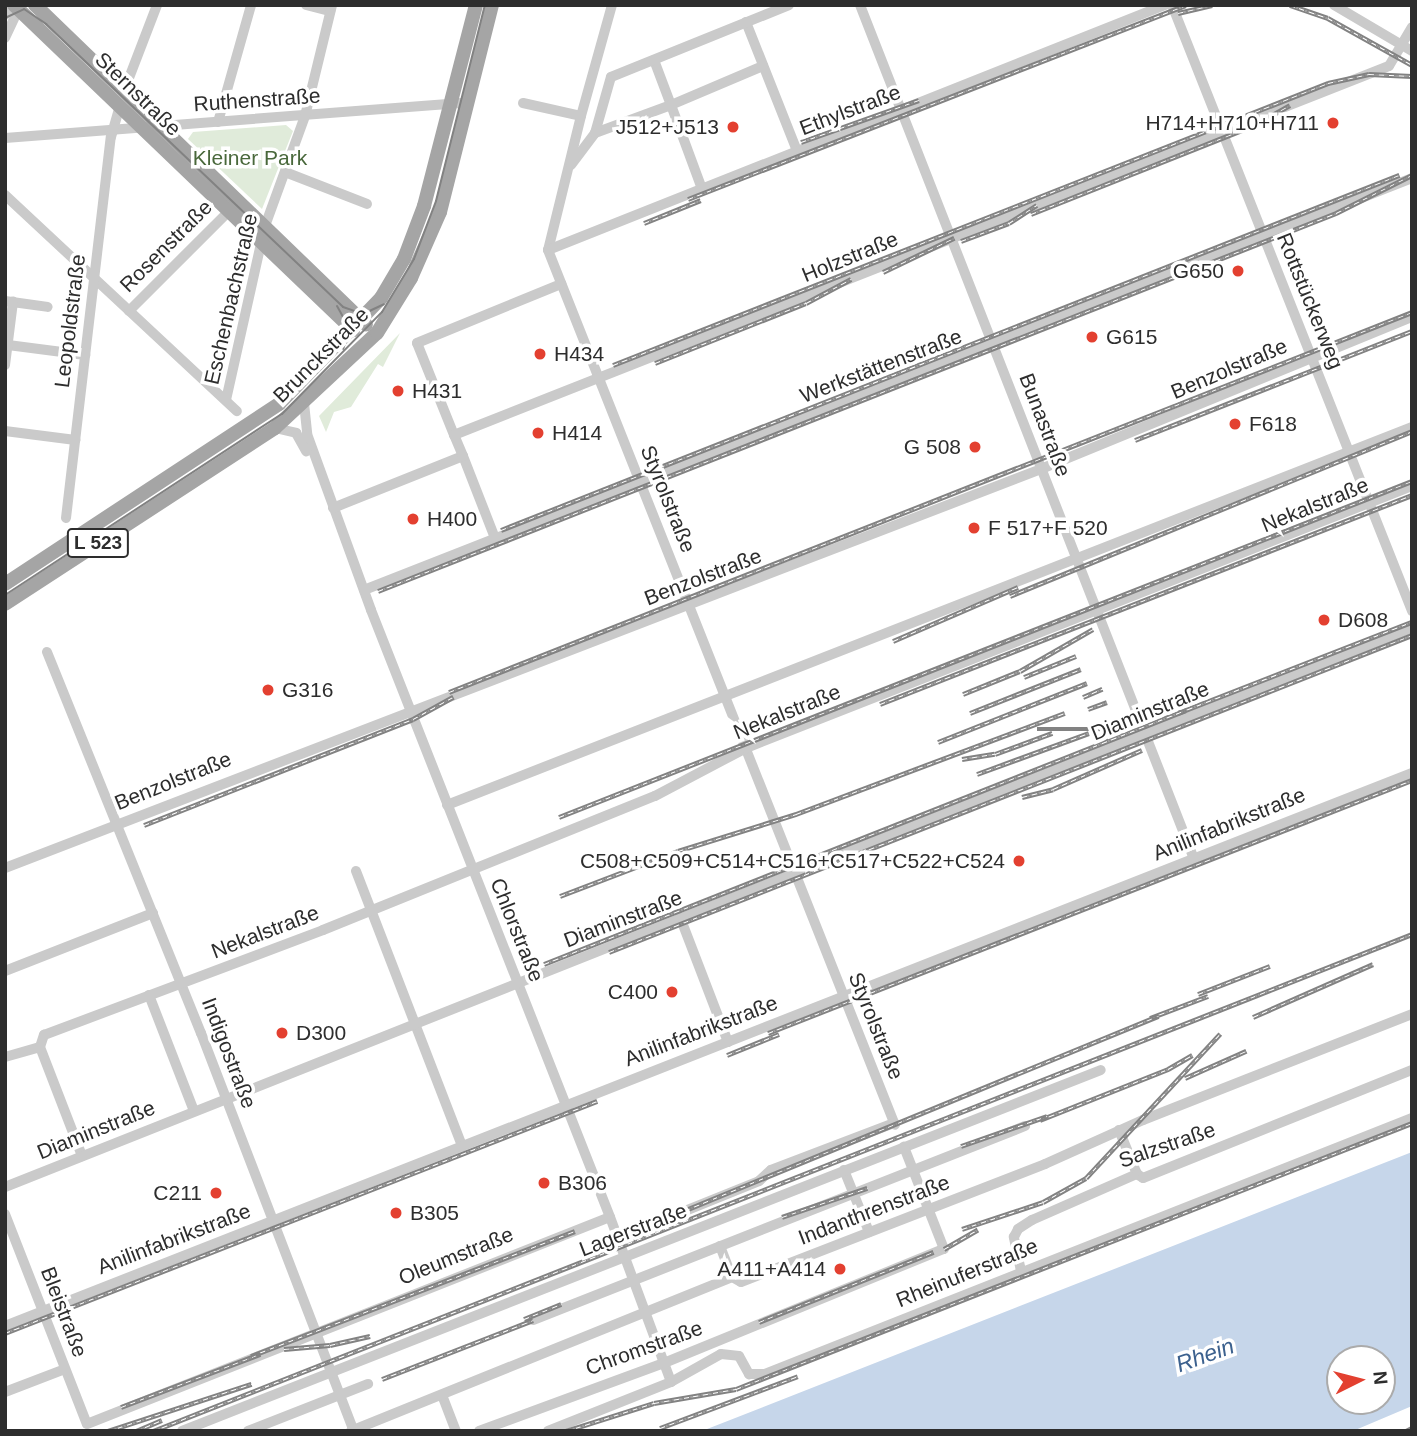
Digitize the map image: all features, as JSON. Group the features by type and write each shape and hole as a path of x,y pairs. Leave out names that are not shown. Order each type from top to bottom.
{"main road":[{"name":"Sternstraße","path":"35,5 180,144 264,234 358,324"},
{"name":"Brunckstraße","path":"5,584 279,404 358,324 404,259 424,206 476,5"},
{"name":"Brunckstraße","path":"5,604 275,428 367,344 397,305 430,237 492,5"},
{"name":"Sternstraße","path":"16,6 141,127 231,209 264,234"},
{"path":"358,324 367,344"}],"street":[{"path":"124,91 157,5"},
{"path":"218,122 251,5"},
{"path":"306,5 331,8"},
{"path":"548,250 595,61 612,5"},
{"path":"569,167 595,133 611,77 789,5"},
{"name":"Bunastraße","path":"860,5 1194,859"},
{"name":"Ethylstraße","path":"548,250 1165,5"},
{"name":"Rottstückerweg","path":"1172,5 1412,611"},
{"path":"1334,5 1412,51"},
{"path":"5,15 16,6"},
{"path":"5,38 16,6"},
{"name":"Eschenbachstraße","path":"226,400 264,234 305,116 331,8"},
{"path":"746,22 797,151"},
{"name":"Holzstraße","path":"454,435 1389,66 1412,27"},
{"path":"654,60 702,189"},
{"path":"595,133 671,105 763,66"},
{"name":"Ruthenstraße","path":"5,138 160,125 450,107 468,102"},
{"path":"523,103 581,116"},
{"name":"Leopoldstraße","path":"66,518 112,129 120,106"},
{"path":"180,144 186,124"},
{"path":"285,172 367,204"},
{"name":"Werkstättenstraße","path":"364,590 1412,178"},
{"path":"5,195 237,411"},
{"name":"Rosenstraße","path":"128,311 231,209"},
{"name":"Styrolstraße","path":"548,250 894,1124 771,1170 759,1181 618,1238"},
{"path":"495,538 417,343 561,284"},
{"path":"48,307 9,302 6,348 85,355"},
{"name":"Benzolstraße","path":"5,868 1041,469 1412,317"},
{"path":"304,403 307,434 317,468"},
{"path":"447,805 1412,427"},
{"path":"275,428 296,433 317,468"},
{"path":"5,431 75,440"},
{"path":"333,508 463,456"},
{"name":"Chlorstraße","path":"317,468 472,870 610,1217 671,1382"},
{"name":"Nekalstraße","path":"40,1047 44,1035 372,911 655,796 746,748 1412,486"},
{"name":"Diaminstraße","path":"5,1186 414,1021 1412,628"},
{"name":"Indigostraße","path":"47,652 182,985 353,1430"},
{"name":"Anilinfabrikstraße","path":"5,1326 1412,773"},
{"path":"356,872 462,1146"},
{"path":"5,971 153,913"},
{"path":"680,917 728,1041"},
{"path":"149,995 194,1111"},
{"name":"Indanthrenstraße","path":"353,1430 646,1314 732,1277 741,1282 928,1210 1119,1130 1412,1014"},
{"path":"5,1057 40,1047 82,1156"},
{"name":"Lagerstraße","path":"182,1431 624,1254 1101,1070"},
{"name":"Salzstraße","path":"1021,1271 1014,1237 1018,1228 1137,1174 1143,1178 1412,1070"},
{"name":"Rheinuferstraße","path":"548,1431 671,1382 731,1352 749,1374 765,1374 1412,1118"},
{"path":"533,1320 1026,1126"},
{"path":"1119,1130 1137,1174"},
{"path":"904,1147 928,1210"},
{"path":"844,1170 869,1233"},
{"name":"Chromstraße","path":"479,1431 664,1363 944,1249 928,1210"},
{"name":"Bleistraße","path":"5,1214 87,1424"},
{"name":"Oleumstraße","path":"87,1424 610,1217"},
{"path":"720,1246 732,1277"},
{"path":"5,1392 65,1369"},
{"path":"248,1431 368,1384"},
{"path":"442,1395 456,1431"}],"green space":[{"name":"Kleiner Park","path":"286,125 293,131 262,209 188,139 193,132"},
{"path":"400,333 383,367 378,364 351,407 334,412 326,432 319,416"}],"water":[{"name":"Rhein","path":"1412,1152 1412,1406 1396,1413 1396,1345 1326,1345 1326,1415 1391,1415 1353,1431 702,1431"}],"tram line":[{"path":"5,595 282,414 382,312 414,259 436,201 485,5"},
{"path":"5,18 24,9 46,24 343,307 363,314 384,304"},
{"path":"337,306 350,329 343,349"}],"railway":[{"path":"688,199 1186,5"},
{"path":"1178,13 1212,5"},
{"path":"1290,5 1328,18 1412,65"},
{"path":"613,365 1328,83 1369,74 1412,76"},
{"path":"801,142 919,100"},
{"path":"1031,214 1255,125 1290,105"},
{"path":"501,530 1399,175"},
{"path":"378,591 1336,213 1412,175"},
{"path":"644,223 701,200"},
{"path":"961,241 1009,223 1037,205"},
{"path":"883,272 954,238"},
{"path":"655,363 806,303 851,279"},
{"path":"449,692 1412,312"},
{"path":"1135,440 1412,331"},
{"path":"1010,596 1412,431"},
{"path":"559,817 1412,481"},
{"path":"880,704 1412,495"},
{"path":"893,641 1018,587"},
{"path":"1178,713 1412,622"},
{"path":"963,694 1020,671 1093,629"},
{"path":"609,952 1412,635"},
{"path":"1024,677 1076,656"},
{"path":"970,713 1081,669"},
{"path":"938,742 1087,683"},
{"path":"1083,697 1102,689"},
{"path":"144,825 413,719 453,697"},
{"path":"1088,709 1107,702"},
{"path":"544,964 1186,710"},
{"path":"560,896 678,851 796,814 1065,713"},
{"path":"1037,729 1093,729 1137,723"},
{"path":"962,759 995,754 1052,733"},
{"path":"977,774 1089,733"},
{"path":"1022,797 1053,789 1142,750"},
{"path":"768,1033 1412,780"},
{"path":"153,1431 1412,934"},
{"path":"1253,1017 1373,964"},
{"path":"1198,994 1270,966"},
{"path":"1150,1018 1208,996"},
{"path":"620,1237 1158,1016"},
{"path":"727,1055 779,1034"},
{"path":"962,1229 1043,1202 1086,1178 1220,1034"},
{"path":"1185,1078 1246,1051"},
{"path":"1040,1120 1168,1069 1192,1055"},
{"path":"5,1333 597,1101"},
{"path":"961,1146 1047,1116"},
{"path":"566,1431 654,1403 736,1389 1412,1123"},
{"path":"782,1217 867,1188"},
{"path":"944,1249 978,1229"},
{"path":"251,1356 575,1231"},
{"path":"759,1322 933,1252"},
{"path":"524,1319 561,1304"},
{"path":"382,1379 533,1320"},
{"path":"284,1349 330,1345 370,1336"},
{"path":"121,1407 260,1354"},
{"path":"660,1428 798,1376"},
{"path":"108,1431 251,1384"},
{"path":"136,1431 162,1420"},
{"path":"1406,1431 1412,1428"}],"place":[{"name":"H714+H710+H711","path":"1333,123"},
{"name":"J512+J513","path":"733,127"},
{"name":"G650","path":"1238,271"},
{"name":"G615","path":"1092,337"},
{"name":"H434","path":"540,354"},
{"name":"H431","path":"398,391"},
{"name":"F618","path":"1235,424"},
{"name":"H414","path":"538,433"},
{"name":"G 508","path":"975,447"},
{"name":"H400","path":"413,519"},
{"name":"F 517+F 520","path":"974,528"},
{"name":"D608","path":"1324,620"},
{"name":"G316","path":"268,690"},
{"name":"C508+C509+C514+C516+C517+C522+C524","path":"1019,861"},
{"name":"C400","path":"672,992"},
{"name":"D300","path":"282,1033"},
{"name":"B306","path":"544,1183"},
{"name":"C211","path":"216,1193"},
{"name":"B305","path":"396,1213"},
{"name":"A411+A414","path":"840,1269"}]}
